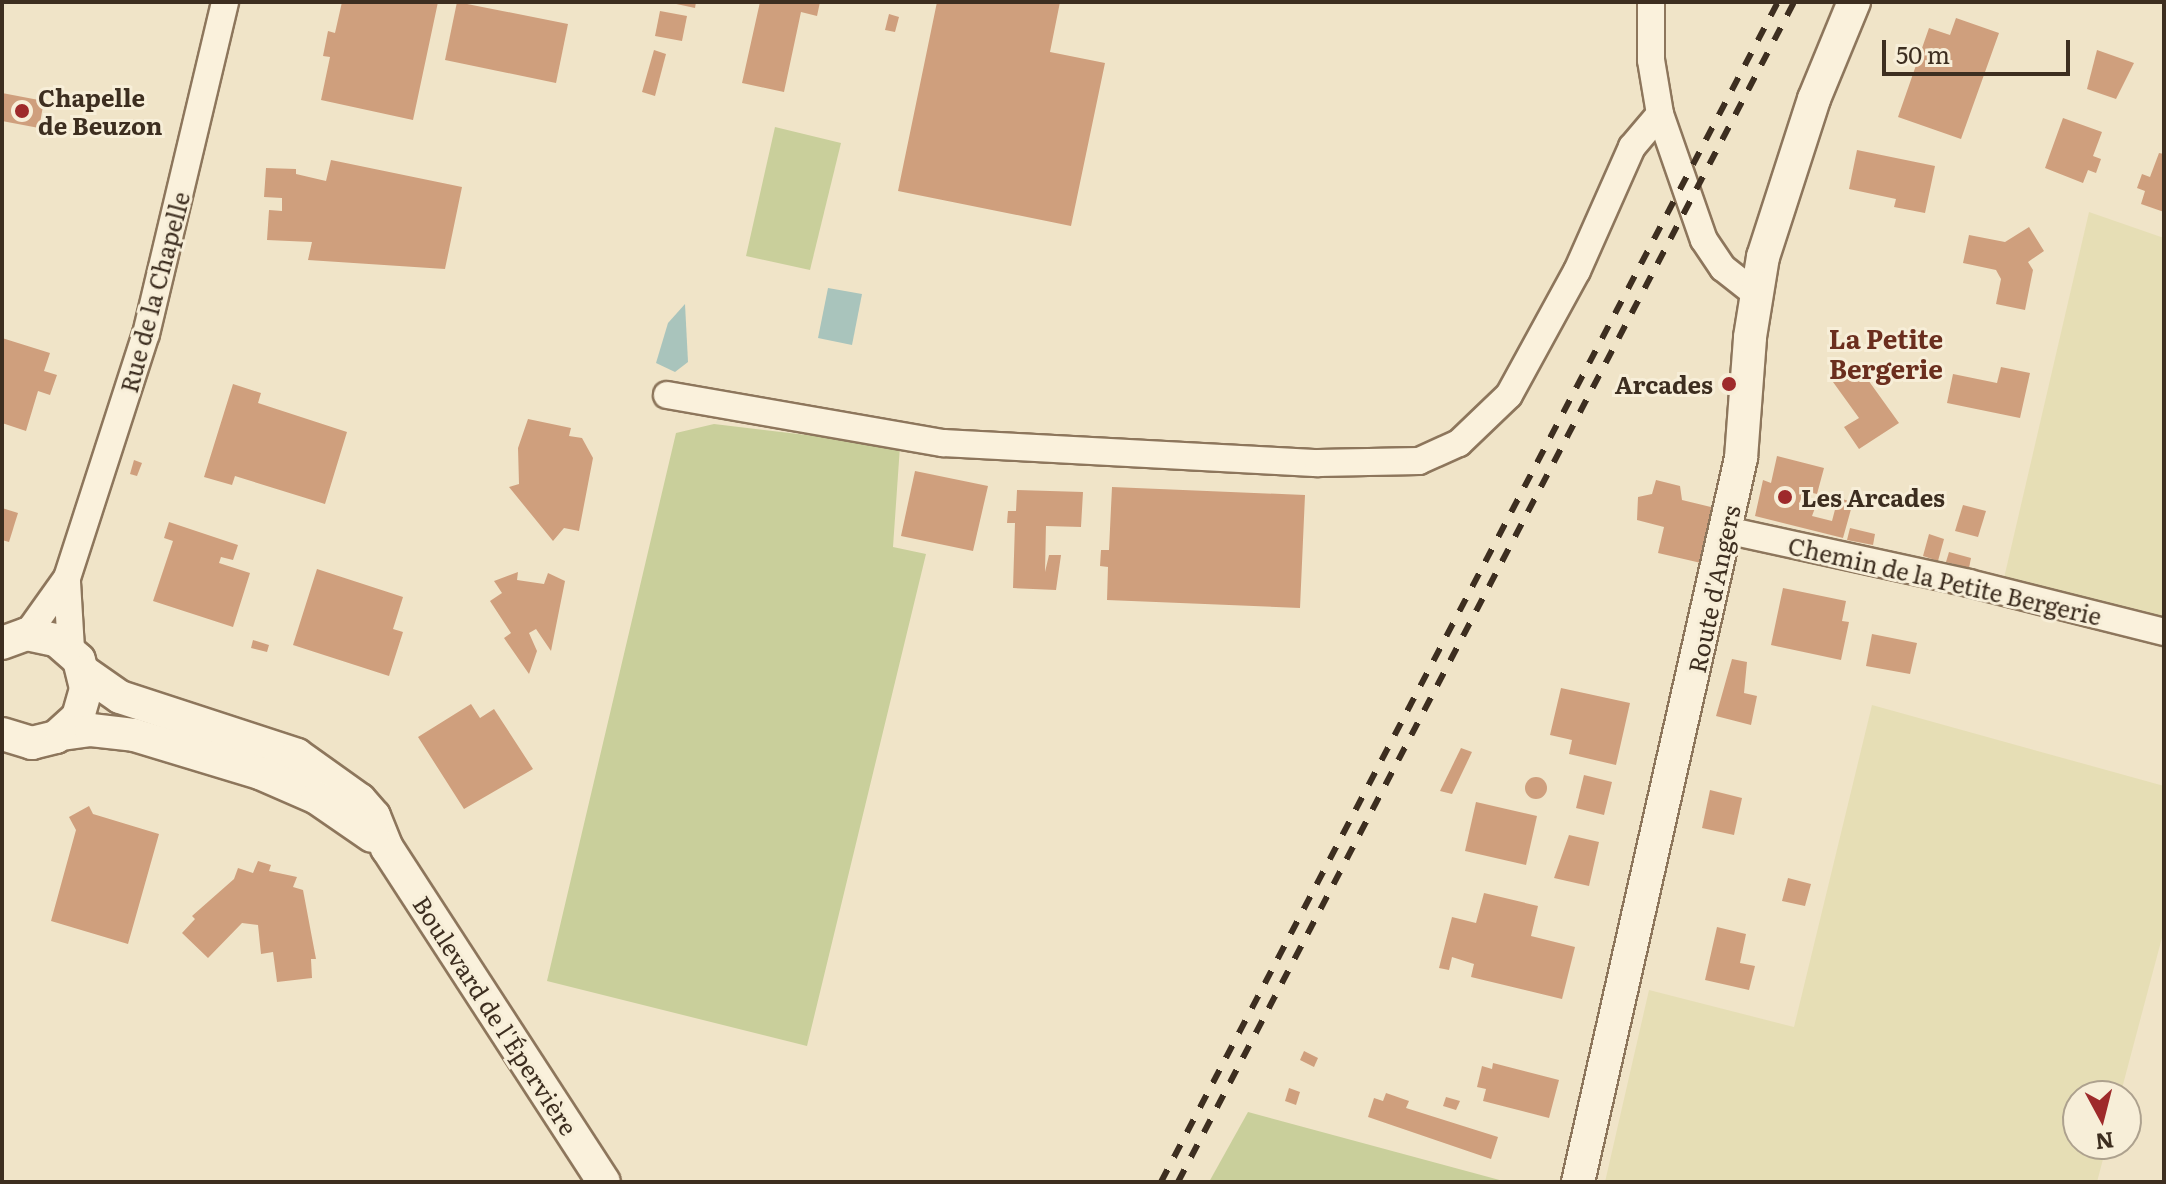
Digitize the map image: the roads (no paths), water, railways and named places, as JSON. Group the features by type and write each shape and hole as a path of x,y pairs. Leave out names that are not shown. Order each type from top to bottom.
{"street":[{"name":"Rue de la Chapelle","path":"14,638 67,578 153,309 225,2"},
{"path":"1651,2 1651,60 1660,114 1704,240 1723,268 1756,294"},
{"name":"Route d'Angers","path":"1578,1182 1743,446 1756,294 1771,227 1854,2"},
{"path":"667,395 943,443 1318,463 1419,461 1459,443 1509,395 1577,271 1632,147 1660,114"},
{"name":"Chemin de la Petite Bergerie","path":"1726,530 1969,583 2164,632"},
{"name":"Rue de la Chapelle","path":"67,578 78,661"},
{"name":"Boulevard de l'Épervière","path":"14,638 51,637 120,697 270,744 318,767 374,816 387,848 604,1182"},
{"path":"62,734 83,706 78,661"},
{"name":"Boulevard de l'Épervière","path":"2,734 32,743 91,730 134,735 260,773 317,798 387,848"}],"water":[{"path":"828,288 862,294 852,345 818,338"},
{"path":"685,304 688,362 675,372 656,363 668,323"}],"railway":[{"path":"1161,1182 1778,2"},
{"path":"1178,1182 1794,2"}],"place":[{"name":"Chapelle de Beuzon","path":"22,111"},
{"name":"Arcades","path":"1729,384"},
{"name":"Les Arcades","path":"1785,497"}],"district":[{"name":"La Petite Bergerie","path":"1886,353"}]}
